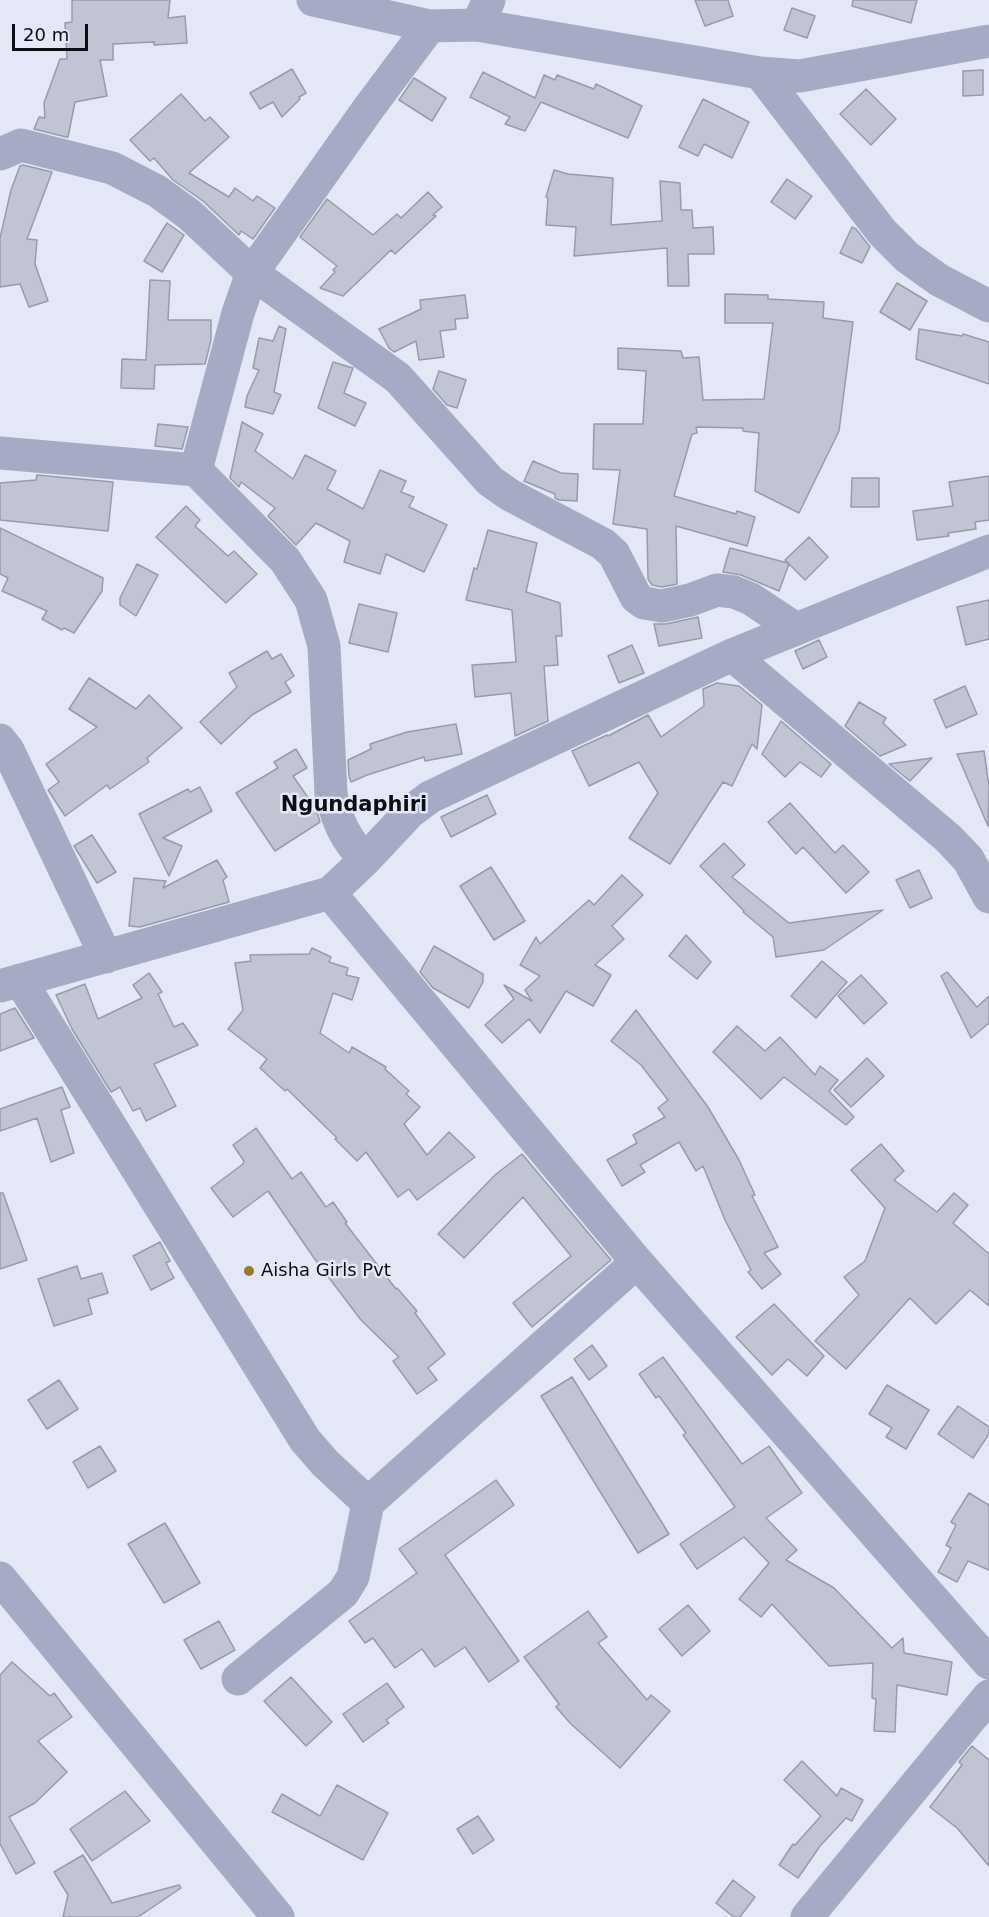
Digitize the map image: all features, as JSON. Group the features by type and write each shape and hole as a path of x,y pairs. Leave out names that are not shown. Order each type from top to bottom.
{"street":[{"path":"313,0 430,26 483,12 760,73 800,76 989,41"},
{"path":"196,470 238,313 252,273 430,26"},
{"path":"760,73 890,240 907,257 939,280 989,306"},
{"path":"0,154 21,145 112,168 157,191 190,215 252,273 398,378 490,481 510,495 603,544 614,554 626,581 636,597 644,603 662,606 690,600 717,590 734,592 751,599 796,629"},
{"path":"0,453 196,470 285,560 311,600 324,646 331,794 336,816 343,833 365,860"},
{"path":"368,1503 325,1463 305,1440 10,983 330,893 410,812 430,797 732,655 989,551"},
{"path":"732,655 948,838 968,859 989,897"},
{"path":"0,740 8,750 106,957"},
{"path":"330,893 637,1262 989,1663"},
{"path":"238,1679 343,1593 353,1577 368,1503 637,1262"},
{"path":"0,1578 278,1917"},
{"path":"822,1913 989,1696"}],"building":[{"path":"72,0 170,0 168,18 185,16 187,43 113,44 113,60 100,60 107,96 75,102 68,137 66,137 34,129 39,117 45,118 44,103 60,59 67,59 65,23 72,22"},
{"path":"695,0 728,0 733,16 705,26"},
{"path":"853,0 917,0 911,23 852,6"},
{"path":"792,8 815,16 807,38 784,30"},
{"path":"292,69 306,93 299,97 300,99 282,117 273,102 260,109 250,93"},
{"path":"983,70 983,95 963,96 963,71"},
{"path":"483,72 535,98 544,75 555,80 557,75 594,89 596,84 642,106 628,138 541,102 525,131 505,124 510,117 470,97"},
{"path":"414,78 446,98 432,121 399,100"},
{"path":"866,89 896,119 871,145 840,114"},
{"path":"181,94 205,121 210,117 229,137 189,173 229,197 235,188 253,201 257,196 275,208 253,239 241,231 239,235 203,201 173,180 154,158 150,161 130,140"},
{"path":"703,99 749,122 732,158 704,144 698,156 679,147"},
{"path":"20,166 52,172 27,239 37,240 35,264 48,301 29,307 20,284 0,287 0,238 11,190"},
{"path":"554,170 568,174 613,178 611,225 662,221 660,181 680,183 681,210 692,210 693,228 713,227 714,254 688,254 689,286 668,286 667,248 574,256 576,227 546,225 548,198 546,197"},
{"path":"787,179 812,196 795,219 771,202"},
{"path":"428,192 442,207 433,215 436,216 395,254 391,250 343,296 320,288 335,272 333,270 337,266 300,237 327,199 373,235 397,214 401,218"},
{"path":"167,223 184,235 162,272 144,261"},
{"path":"852,227 870,247 862,263 840,253"},
{"path":"150,280 170,281 168,320 211,320 211,340 205,364 155,365 154,389 121,388 122,359 146,360"},
{"path":"897,283 927,301 910,330 880,312"},
{"path":"725,294 768,295 768,299 824,302 823,318 853,322 839,431 799,513 755,491 759,433 743,431 743,428 696,427 697,433 692,434 674,496 736,514 737,511 755,517 747,546 676,526 677,584 662,587 652,585 648,579 647,529 613,524 620,470 593,469 594,424 643,424 646,371 618,369 618,348 681,351 683,358 699,357 703,400 764,399 773,323 725,323"},
{"path":"465,295 468,318 455,319 456,329 440,331 444,357 419,360 416,341 394,352 389,348 379,329 421,309 420,300"},
{"path":"279,326 286,329 274,392 281,395 273,414 245,407 247,396 259,370 253,368 259,338 273,341"},
{"path":"919,329 962,336 963,334 989,342 989,384 916,359"},
{"path":"333,362 353,368 344,393 366,403 355,426 318,408"},
{"path":"439,371 466,380 457,408 447,405 433,389"},
{"path":"242,422 263,434 255,451 293,479 305,455 336,471 327,489 363,509 380,470 406,481 401,492 414,497 409,507 447,525 424,572 386,554 380,574 344,562 350,541 316,523 296,545 268,516 275,508 241,482 239,487 230,478"},
{"path":"158,424 188,427 182,449 155,446"},
{"path":"533,461 561,473 578,474 577,501 559,500 555,498 555,494 524,481"},
{"path":"37,475 113,482 108,531 0,520 0,483 36,480"},
{"path":"989,476 989,520 975,522 976,529 948,533 949,536 917,540 913,511 953,506 949,482"},
{"path":"852,478 879,478 879,507 851,507"},
{"path":"186,506 200,520 195,526 228,556 234,551 257,574 226,603 156,537"},
{"path":"0,528 103,578 102,591 74,633 64,628 62,630 42,619 47,611 2,591 8,578 0,574"},
{"path":"488,530 537,543 526,592 560,603 562,636 556,636 558,665 544,666 548,721 515,736 511,693 475,697 472,665 516,662 512,610 466,600 474,568 477,569"},
{"path":"809,537 828,557 805,580 789,564 779,591 741,575 723,572 730,548 788,563 785,560"},
{"path":"137,564 158,575 136,616 120,605 120,598"},
{"path":"989,600 989,639 966,645 957,607"},
{"path":"359,604 397,613 388,652 349,643"},
{"path":"698,617 702,638 659,646 654,624 666,624"},
{"path":"819,640 827,657 803,669 795,651"},
{"path":"632,645 644,673 619,683 608,656"},
{"path":"267,651 272,659 281,654 294,676 285,682 291,692 252,715 221,744 200,722 237,687 229,673"},
{"path":"89,678 136,709 149,695 182,728 147,758 149,762 110,789 107,785 65,816 48,790 59,782 46,764 97,727 69,709"},
{"path":"717,683 739,686 762,705 757,749 752,744 732,786 723,782 670,864 629,838 658,793 639,762 589,786 572,751 608,736 648,715 661,737 704,706 703,689"},
{"path":"965,686 977,714 946,728 934,700"},
{"path":"859,702 886,718 883,723 906,745 880,756 845,726"},
{"path":"781,721 831,764 821,777 800,762 785,777 762,754"},
{"path":"456,724 462,754 425,761 424,757 351,782 348,760 371,749 370,744 407,732"},
{"path":"296,749 307,768 293,776 316,809 320,822 275,851 236,793 278,768 274,762"},
{"path":"984,751 989,786 988,826 957,754"},
{"path":"932,758 910,781 889,764"},
{"path":"200,787 212,811 163,838 182,846 169,876 139,814 188,789 190,792"},
{"path":"487,795 496,814 451,837 441,817"},
{"path":"790,803 835,853 843,845 869,872 846,893 803,847 796,854 768,822"},
{"path":"92,835 116,872 97,883 74,846"},
{"path":"724,843 745,865 732,877 789,923 883,910 824,950 776,957 773,937 743,912 700,866"},
{"path":"217,860 227,877 223,880 229,902 140,927 129,926 134,878 166,881 163,888"},
{"path":"491,867 525,921 494,940 460,886"},
{"path":"919,870 932,898 910,908 896,880"},
{"path":"622,875 643,895 612,926 624,939 595,965 611,975 593,1006 566,991 540,1033 529,1019 502,1043 485,1025 514,999 504,985 532,1001 525,990 540,976 520,965 536,937 540,944 589,900 594,905"},
{"path":"686,935 711,962 697,979 669,956"},
{"path":"434,946 483,974 483,982 469,1008 433,988 420,972"},
{"path":"312,948 331,957 329,962 348,968 346,975 359,978 352,1000 333,993 320,1033 349,1053 352,1047 386,1067 385,1069 409,1091 406,1094 420,1107 404,1124 427,1155 449,1132 475,1157 417,1200 409,1189 398,1197 366,1152 357,1161 287,1089 285,1091 260,1068 267,1059 228,1029 243,1010 235,963 251,961 250,955 309,954"},
{"path":"822,961 847,982 816,1018 791,996"},
{"path":"947,972 977,1007 989,996 989,1023 971,1038 941,976"},
{"path":"149,973 162,992 158,994 174,1027 183,1023 198,1045 154,1064 176,1106 146,1121 140,1108 133,1111 120,1087 111,1092 72,1029 56,995 85,984 98,1019 142,998 133,985"},
{"path":"861,975 887,1003 864,1024 838,996"},
{"path":"15,1008 34,1038 0,1051 0,1014"},
{"path":"636,1010 708,1107 739,1160 755,1195 752,1196 778,1247 764,1253 781,1274 762,1289 748,1272 751,1270 725,1220 703,1166 696,1171 679,1142 640,1165 645,1172 622,1186 607,1160 637,1143 633,1135 665,1117 658,1108 668,1100 641,1065 611,1041"},
{"path":"737,1026 765,1051 780,1037 815,1075 820,1066 838,1080 829,1091 854,1117 846,1125 784,1077 761,1099 713,1052"},
{"path":"867,1058 884,1076 851,1107 834,1090"},
{"path":"62,1087 70,1107 61,1110 74,1153 51,1162 37,1118 0,1131 0,1109"},
{"path":"256,1128 292,1179 301,1172 326,1207 333,1202 347,1222 345,1223 396,1289 417,1311 415,1313 445,1354 428,1368 437,1380 417,1394 393,1361 399,1357 361,1320 314,1258 268,1191 233,1217 211,1188 243,1164 244,1161 233,1145"},
{"path":"881,1144 904,1171 894,1180 937,1212 954,1193 968,1205 953,1223 989,1254 989,1306 970,1290 936,1324 910,1298 846,1369 815,1341 859,1295 844,1277 865,1261 885,1208 851,1170"},
{"path":"522,1154 611,1260 532,1327 513,1303 571,1256 523,1197 464,1258 438,1234 495,1175"},
{"path":"0,1193 3,1193 27,1260 0,1269"},
{"path":"160,1242 170,1261 166,1263 174,1278 151,1290 133,1256"},
{"path":"77,1266 81,1279 102,1273 108,1293 88,1299 92,1314 54,1326 38,1279"},
{"path":"774,1304 824,1356 807,1376 788,1359 772,1375 736,1337"},
{"path":"592,1345 607,1366 589,1380 574,1359"},
{"path":"663,1357 742,1464 769,1446 802,1493 766,1518 797,1550 786,1560 834,1588 892,1648 903,1638 904,1653 952,1662 947,1695 897,1685 895,1732 874,1731 876,1699 872,1698 873,1663 829,1666 772,1604 761,1617 739,1599 769,1563 744,1537 697,1569 680,1544 735,1507 683,1435 686,1433 659,1396 656,1398 639,1374"},
{"path":"572,1377 669,1534 638,1553 541,1396"},
{"path":"59,1380 78,1409 47,1429 28,1400"},
{"path":"887,1385 929,1410 906,1449 886,1437 892,1428 869,1414"},
{"path":"958,1406 989,1427 989,1434 973,1458 938,1434"},
{"path":"100,1446 116,1471 88,1488 73,1462"},
{"path":"496,1480 514,1505 445,1555 519,1661 489,1682 465,1647 435,1667 422,1649 395,1668 373,1638 365,1643 349,1621 417,1573 399,1549"},
{"path":"969,1493 989,1505 989,1570 968,1561 957,1582 938,1572 951,1548 946,1545 956,1525 951,1522"},
{"path":"165,1523 200,1583 164,1603 128,1544"},
{"path":"688,1605 710,1631 682,1656 659,1629"},
{"path":"588,1611 607,1637 598,1643 647,1700 651,1695 670,1711 620,1768 571,1724 556,1707 559,1704 524,1657"},
{"path":"219,1621 235,1650 201,1669 184,1640"},
{"path":"12,1662 50,1696 54,1693 72,1717 38,1741 67,1772 35,1803 9,1817 35,1863 16,1874 0,1844 0,1675"},
{"path":"291,1677 332,1722 306,1746 264,1701"},
{"path":"387,1683 404,1707 386,1720 389,1723 363,1742 343,1714"},
{"path":"972,1746 989,1760 989,1866 957,1828 930,1807 962,1765 959,1762"},
{"path":"802,1761 837,1796 841,1788 863,1800 852,1821 846,1818 820,1846 798,1878 779,1865 793,1844 795,1845 821,1816 784,1780"},
{"path":"337,1785 388,1813 363,1860 272,1812 282,1794 320,1816"},
{"path":"125,1791 150,1821 92,1861 70,1829"},
{"path":"478,1816 494,1840 473,1854 457,1829"},
{"path":"83,1855 112,1903 179,1885 181,1888 138,1917 63,1917 68,1895 54,1872"},
{"path":"733,1880 755,1897 740,1917 734,1917 716,1903"}],"place":[{"name":"Aisha Girls Pvt","path":"249,1271"}],"district":[{"name":"Ngundaphiri","path":"354,806"}]}
